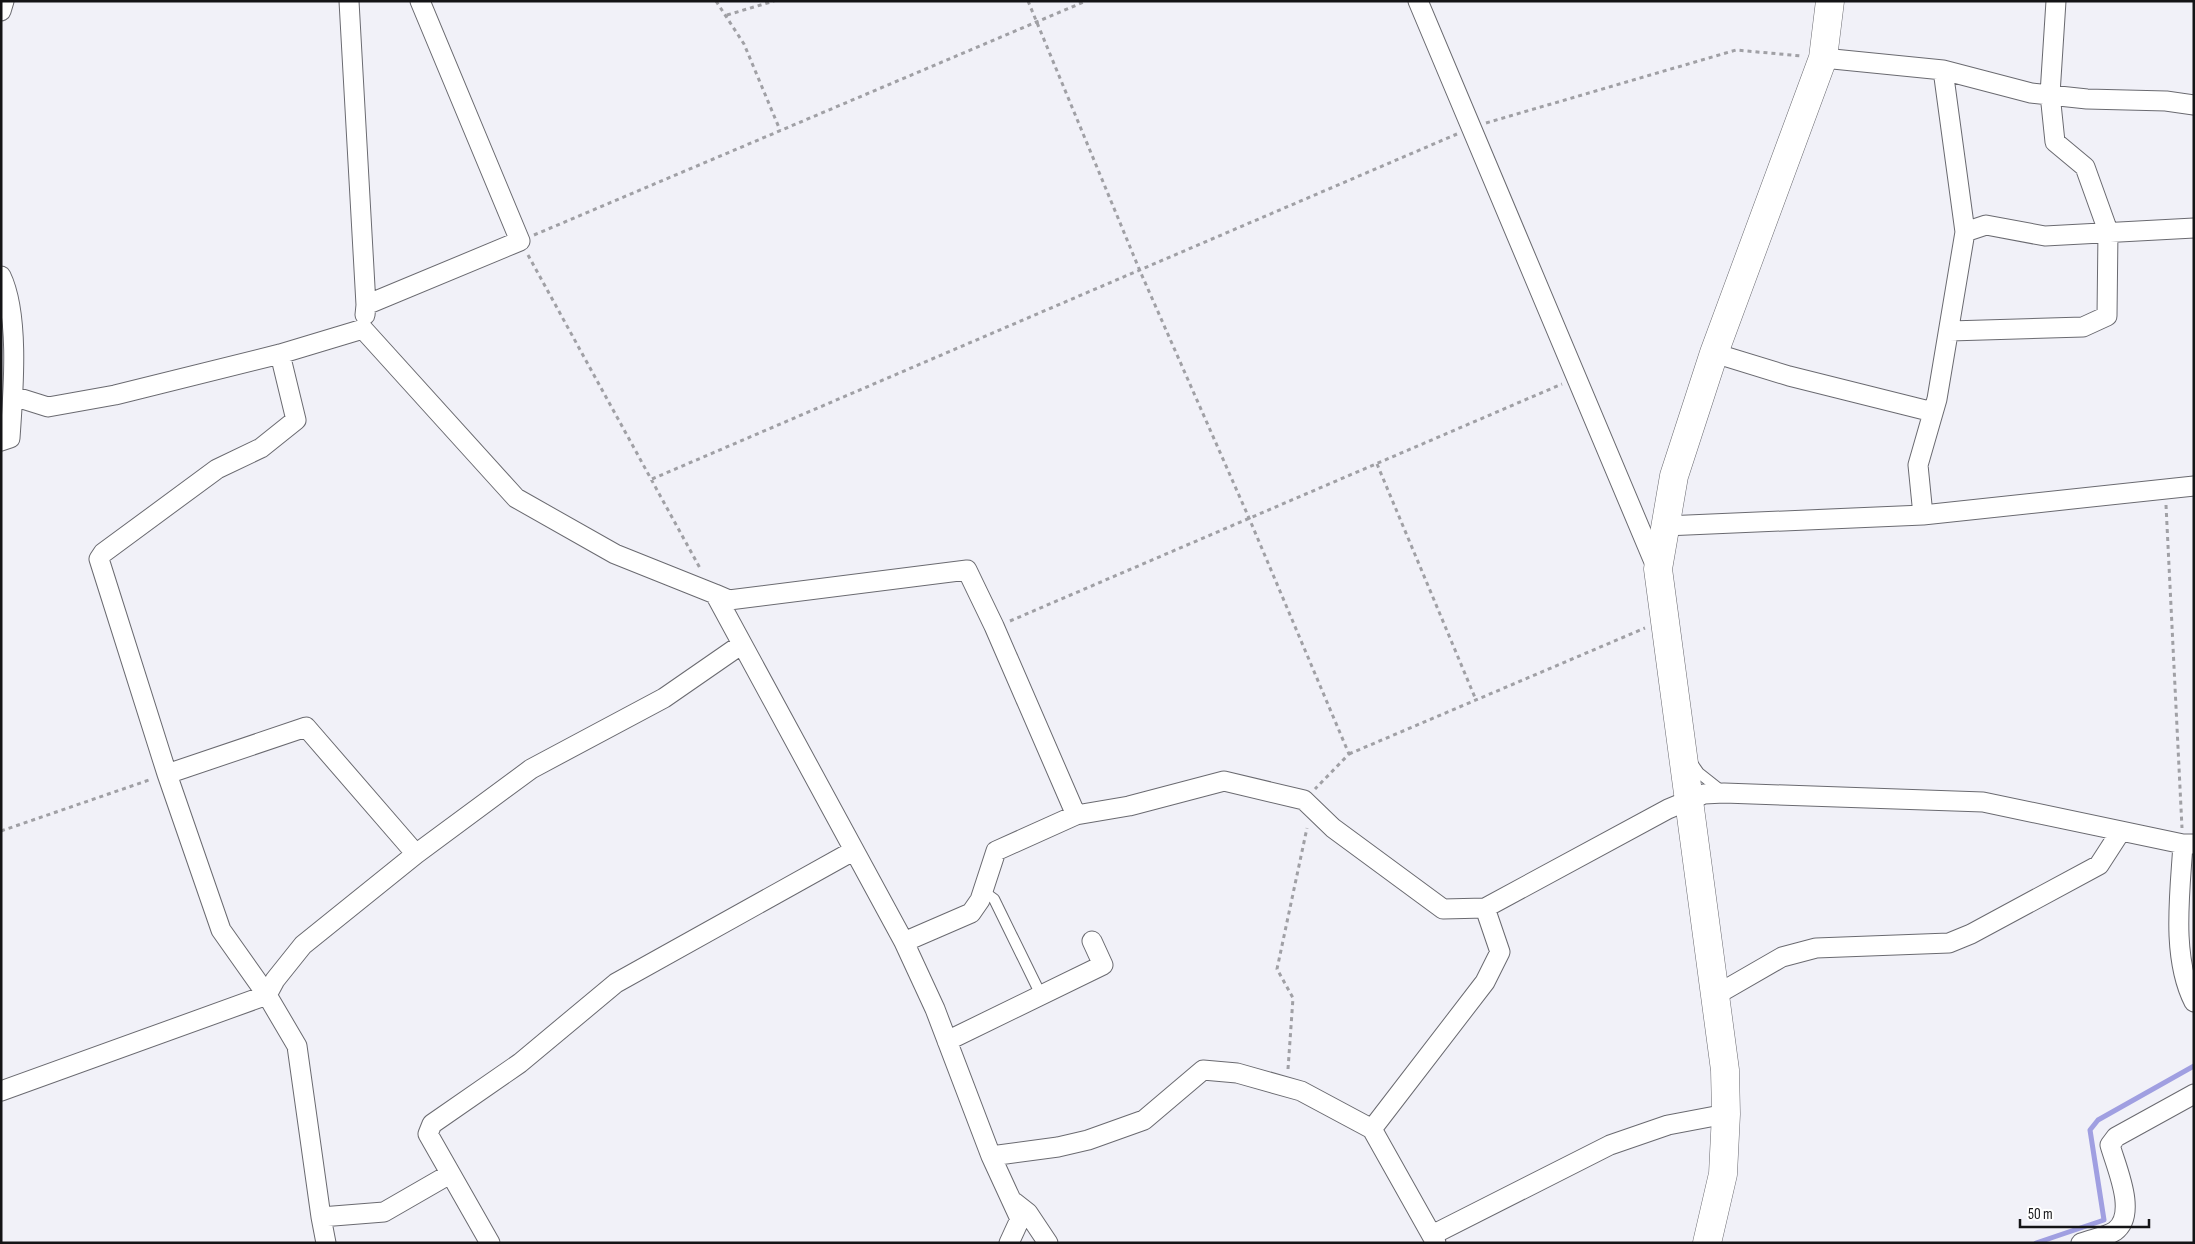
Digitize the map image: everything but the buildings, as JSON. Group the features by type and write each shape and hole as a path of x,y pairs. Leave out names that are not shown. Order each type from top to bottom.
{"street":[{"path":"1,12 4,1"},
{"path":"349,1 366,305 362,329"},
{"path":"366,305 520,241 420,1"},
{"path":"1418,1 1658,570"},
{"path":"1707,1243 1723,1174 1726,1114 1725,1070 1679,739 1658,570 1674,476 1714,353 1823,58 1830,1"},
{"path":"1950,331 2083,327 2107,316 2108,231 2086,167 2055,142 2050,94 2056,1"},
{"path":"1823,58 1943,70 2031,93 2087,99 2166,101 2194,105"},
{"path":"1923,515 1918,465 1933,412 1950,331 1966,232 1943,70"},
{"path":"1966,232 1986,225 2045,236 2108,231 2194,228"},
{"path":"1,276 10,299 13,396 10,438 1,441"},
{"path":"13,396 48,407 172,382 280,354 362,329"},
{"path":"362,329 516,498 615,554 729,600 967,570 994,626 1076,815"},
{"path":"1714,353 1789,376 1933,412"},
{"path":"280,354 296,420 262,448 217,469 103,553 99,559 167,774 221,930 267,995 297,1046 326,1243"},
{"path":"1665,526 1923,515 2194,486"},
{"path":"715,594 904,942 947,1041 992,1156 1020,1218 1009,1243"},
{"path":"1,1090 267,995 275,980 303,945 416,854 530,770 664,698 742,644"},
{"path":"167,774 306,727 416,854"},
{"path":"904,942 970,912 980,900 984,891 996,851 1076,815 1129,806 1224,782 1308,804 1333,828 1443,909 1485,908 1688,800 1704,794 1724,793 1983,802 2188,844 2179,894 2181,964 2194,1002"},
{"path":"1716,995 1782,957 1816,948 1949,943 1971,934 2099,865 2121,831"},
{"path":"490,1243 428,1134 432,1124 520,1063 616,983 853,851"},
{"path":"1372,1129 1485,982 1500,952 1485,908"},
{"path":"947,1041 1103,965 1092,940"},
{"path":"992,1156 1073,1144 1144,1120 1203,1070 1237,1073 1301,1092 1372,1129 1434,1239 1610,1145 1668,1125 1726,1114"},
{"path":"2081,1243 2114,1232 2122,1223 2126,1200 2110,1146 2116,1137 2194,1094"},
{"path":"321,1217 384,1212 450,1174"},
{"path":"1011,1199 1028,1213 1048,1243"}],"lane":[{"path":"1679,739 1699,773 1724,793"},
{"path":"984,891 994,899 1041,995"}],"path":[{"path":"716,1 727,15 744,44 780,130"},
{"path":"727,15 774,1"},
{"path":"1028,1 1140,271 1249,518 1349,754"},
{"path":"715,594 520,241 1086,1"},
{"path":"652,479 1140,271 1471,127 1736,50 1823,58"},
{"path":"994,626 1577,378"},
{"path":"1377,464 1476,700"},
{"path":"2165,489 2188,844"},
{"path":"1286,1087 1293,998 1277,969 1308,804 1349,754 1664,620"},
{"path":"1,831 167,774"}],"waterway":[{"path":"2036,1243 2104,1220 2090,1130 2098,1120 2194,1066"}]}
